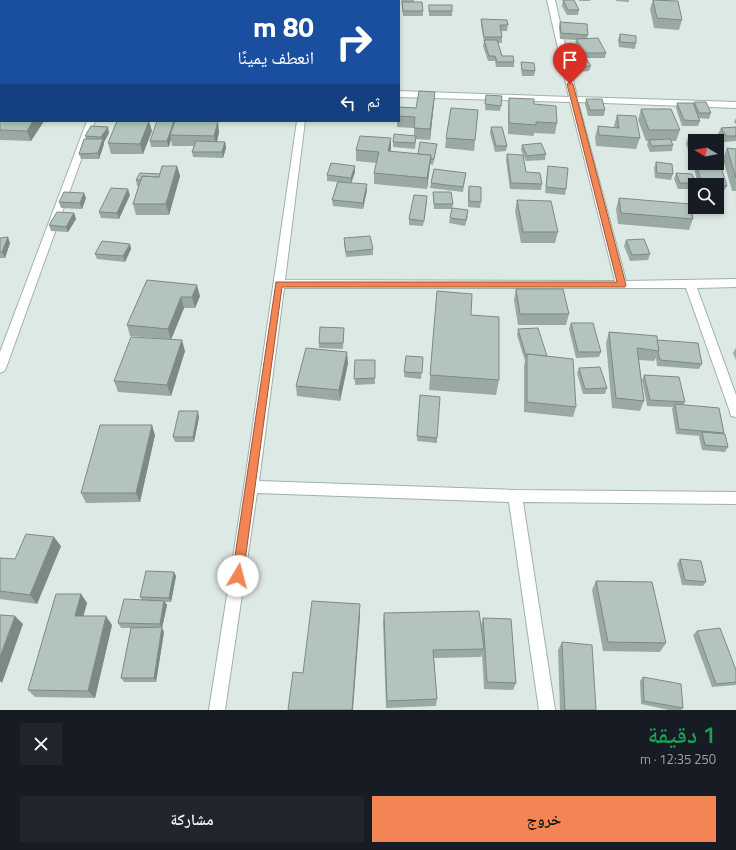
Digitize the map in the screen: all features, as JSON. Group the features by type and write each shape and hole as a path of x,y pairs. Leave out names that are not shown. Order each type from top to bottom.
{"street":[{"path":"551,0 573,98 622,285"},
{"path":"400,94 573,98 736,105"},
{"path":"0,368 91,122"},
{"path":"217,710 251,487 301,122"},
{"path":"279,284 622,285 736,283"},
{"path":"690,284 736,412"},
{"path":"251,487 515,496 736,498"},
{"path":"515,496 547,710"}],"building":[{"path":"563,0 574,0 579,10 568,10"},
{"path":"653,0 678,1 682,20 657,18"},
{"path":"402,2 422,2 423,11 403,11"},
{"path":"429,5 452,5 452,11 429,11"},
{"path":"481,19 507,20 508,25 500,25 502,37 484,37"},
{"path":"560,22 587,24 588,35 561,33"},
{"path":"620,34 636,36 636,43 620,42"},
{"path":"598,38 606,53 584,53 576,39"},
{"path":"484,40 497,40 502,56 513,56 514,62 497,62 495,56 489,56"},
{"path":"585,57 591,66 578,67 572,58"},
{"path":"521,62 534,63 535,71 522,70"},
{"path":"419,91 435,92 430,129 414,128 415,117 400,116 400,107 416,108"},
{"path":"486,95 502,96 501,106 485,104"},
{"path":"509,98 534,99 534,104 556,106 557,123 536,122 536,125 509,123"},
{"path":"586,99 602,99 605,110 590,110"},
{"path":"694,102 706,102 711,113 699,113"},
{"path":"677,103 693,103 700,121 684,120"},
{"path":"451,108 478,110 475,140 446,138"},
{"path":"641,109 671,109 680,130 649,130"},
{"path":"617,115 636,116 640,138 599,135 598,126 619,128"},
{"path":"0,122 32,122 27,131 0,130"},
{"path":"117,122 149,122 140,144 108,143"},
{"path":"157,122 174,122 167,141 150,141"},
{"path":"175,122 218,122 214,136 170,135"},
{"path":"91,126 108,127 101,137 85,136"},
{"path":"491,127 502,127 507,146 496,146"},
{"path":"736,127 736,136 726,136 721,128"},
{"path":"394,134 416,136 415,143 393,142"},
{"path":"360,136 391,138 388,151 431,155 427,178 374,173 379,152 356,150"},
{"path":"84,139 103,139 98,153 79,154"},
{"path":"670,139 673,145 652,146 649,140"},
{"path":"196,141 225,142 222,152 192,152"},
{"path":"420,142 437,144 434,159 431,159 431,155 418,154"},
{"path":"541,143 546,154 527,156 522,145"},
{"path":"727,148 736,149 736,178"},
{"path":"507,154 523,155 526,172 540,173 542,184 511,183"},
{"path":"656,162 672,164 673,174 657,173"},
{"path":"331,163 355,166 351,178 327,175"},
{"path":"162,166 177,166 166,204 133,204 142,176 159,177"},
{"path":"548,166 568,168 566,189 546,187"},
{"path":"434,169 466,173 463,187 431,183"},
{"path":"698,170 722,170 727,186 724,186 724,178 700,178"},
{"path":"140,173 160,174 159,177 142,176 141,180 136,180"},
{"path":"676,173 692,174 694,178 688,178 688,183 680,183"},
{"path":"338,182 367,184 363,203 332,200"},
{"path":"469,186 481,187 481,202 469,201"},
{"path":"111,188 128,189 117,213 99,212"},
{"path":"64,192 84,193 80,203 59,202"},
{"path":"433,192 451,192 453,204 434,204"},
{"path":"414,195 427,196 424,221 409,219"},
{"path":"619,198 688,204 688,214 692,214 693,219 621,213"},
{"path":"517,200 551,201 558,232 523,232"},
{"path":"452,208 468,210 466,220 450,218"},
{"path":"57,212 74,213 66,227 49,225"},
{"path":"370,236 373,249 346,252 344,238"},
{"path":"8,237 2,252 0,252 0,238"},
{"path":"644,239 650,254 632,255 626,240"},
{"path":"102,241 130,244 123,256 95,254"},
{"path":"147,280 197,285 192,297 181,297 168,329 127,325"},
{"path":"516,289 563,289 569,314 520,314"},
{"path":"437,291 472,294 471,315 499,317 499,380 430,375"},
{"path":"571,323 593,323 601,352 578,352"},
{"path":"320,327 344,328 343,343 319,343"},
{"path":"538,328 547,356 527,354 526,356 518,329"},
{"path":"609,332 657,336 659,351 637,348 644,401 616,398"},
{"path":"131,337 182,340 167,385 114,381"},
{"path":"657,340 698,343 702,364 660,360"},
{"path":"306,348 347,352 339,390 296,386"},
{"path":"527,354 573,359 576,407 527,402"},
{"path":"406,356 423,357 422,373 404,372"},
{"path":"355,360 375,360 375,378 354,379"},
{"path":"600,367 607,388 585,389 579,368"},
{"path":"644,375 679,377 685,402 650,400"},
{"path":"420,395 440,397 437,438 417,436"},
{"path":"675,404 719,408 724,433 679,429"},
{"path":"179,411 198,411 193,437 173,437"},
{"path":"100,425 152,425 136,493 81,493"},
{"path":"702,432 725,434 728,447 705,445"},
{"path":"26,534 54,537 30,595 0,591 0,558 15,559"},
{"path":"680,559 701,561 706,582 685,580"},
{"path":"146,571 174,572 169,598 140,597"},
{"path":"596,581 652,582 666,643 608,642"},
{"path":"56,594 81,594 75,616 106,616 88,691 28,690"},
{"path":"124,599 164,601 160,624 118,623"},
{"path":"312,601 360,604 352,710 288,710 293,672 303,673"},
{"path":"479,611 484,649 433,650 437,699 387,701 384,613"},
{"path":"0,615 15,616 0,657"},
{"path":"483,618 511,619 516,683 487,682"},
{"path":"162,627 154,678 121,678 131,628"},
{"path":"720,628 736,670 736,682 716,684 697,631"},
{"path":"562,642 592,645 596,710 565,710"},
{"path":"643,677 681,684 683,708 644,701"}],"route":[{"path":"238,576 279,284 622,285 570,84"}]}
